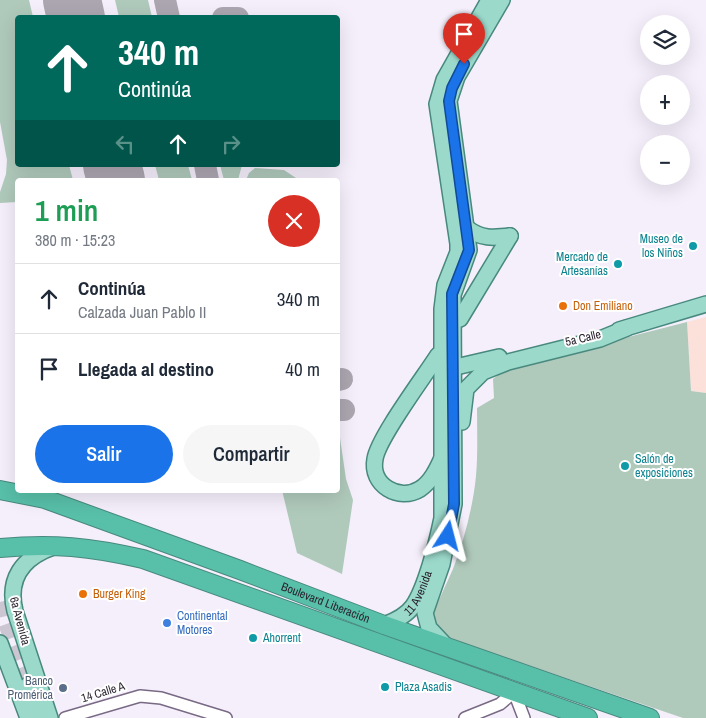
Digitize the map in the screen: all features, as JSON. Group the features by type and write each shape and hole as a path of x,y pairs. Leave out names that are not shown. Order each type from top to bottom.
{"highway":[{"path":"0,478 7,491"},
{"name":"Boulevard Liberación","path":"16,493 45,499 231,566 384,626 444,645 650,718"},
{"name":"Boulevard Liberación","path":"0,548 59,545 103,550 143,559 588,718"}],"main road":[{"path":"443,108 444,80 489,0"},
{"path":"443,108 457,77 502,0"},
{"name":"11 Avenida","path":"443,108 467,228 469,250 452,294 454,504 442,564 425,613 429,628 444,645"},
{"name":"11 Avenida","path":"384,626 406,614 417,598 438,537 442,518 442,308 445,285 458,252 443,108"},
{"path":"460,319 510,236 485,238 475,235 467,228"},
{"name":"5a Calle","path":"460,366 626,328 706,304"},
{"path":"454,504 461,489 463,477 463,398 466,389 473,380 494,366 600,339 626,328"},
{"path":"438,355 377,451 374,460 378,478 391,492 400,494 411,493 421,488 429,480 443,456"},
{"path":"412,396 437,377"},
{"name":"6a Avenida","path":"50,718 15,611 12,593 15,579 30,558 59,545"},
{"name":"6a Avenida","path":"0,643 28,718"},
{"path":"28,686 40,718"}],"street":[{"path":"464,718 500,704 514,692 524,718"},
{"name":"14 Calle A","path":"65,718 140,696 178,703 226,718"}],"shaded area":[{"path":"706,317 706,393 691,391 687,322"}],"green space":[{"path":"0,0 29,0 33,15 15,15 15,167 70,167 72,178 15,178 15,202 0,203 0,192 6,174 7,160 0,122"},
{"path":"115,0 148,0 152,15 119,15"},
{"path":"156,167 189,167 191,178 158,178"},
{"path":"221,167 241,167 239,178 223,178"},
{"path":"255,168 284,170 296,178 247,178"},
{"path":"687,322 691,391 706,393 706,718 683,718 466,644 450,637 437,628 433,617 453,569 468,523 476,476 477,408 494,398 493,379 507,368"},
{"path":"340,438 346,479 353,500 342,574 297,553 283,493 340,493"}],"taxiway":[{"path":"165,0 168,15"},
{"path":"205,167 208,178"}],"runway":[{"path":"72,0 75,15"},
{"path":"113,167 115,178"}],"tunnel":[{"path":"0,602 4,619 28,685"}],"place":[{"name":"Museo de los Niños","path":"693,246"},
{"name":"Mercado de Artesanías","path":"618,264"},
{"name":"Don Emiliano","path":"563,306"},
{"name":"Salón de exposiciones","path":"625,466"},
{"name":"Burger King","path":"83,594"},
{"name":"Continental Motores","path":"167,623"},
{"name":"Ahorrent","path":"253,638"},
{"name":"Plaza Asadis","path":"385,687"},
{"name":"Banco Promérica","path":"63,688"}],"route":[{"path":"448,536 454,504 452,294 469,250 449,101 452,88 464,64"}]}
